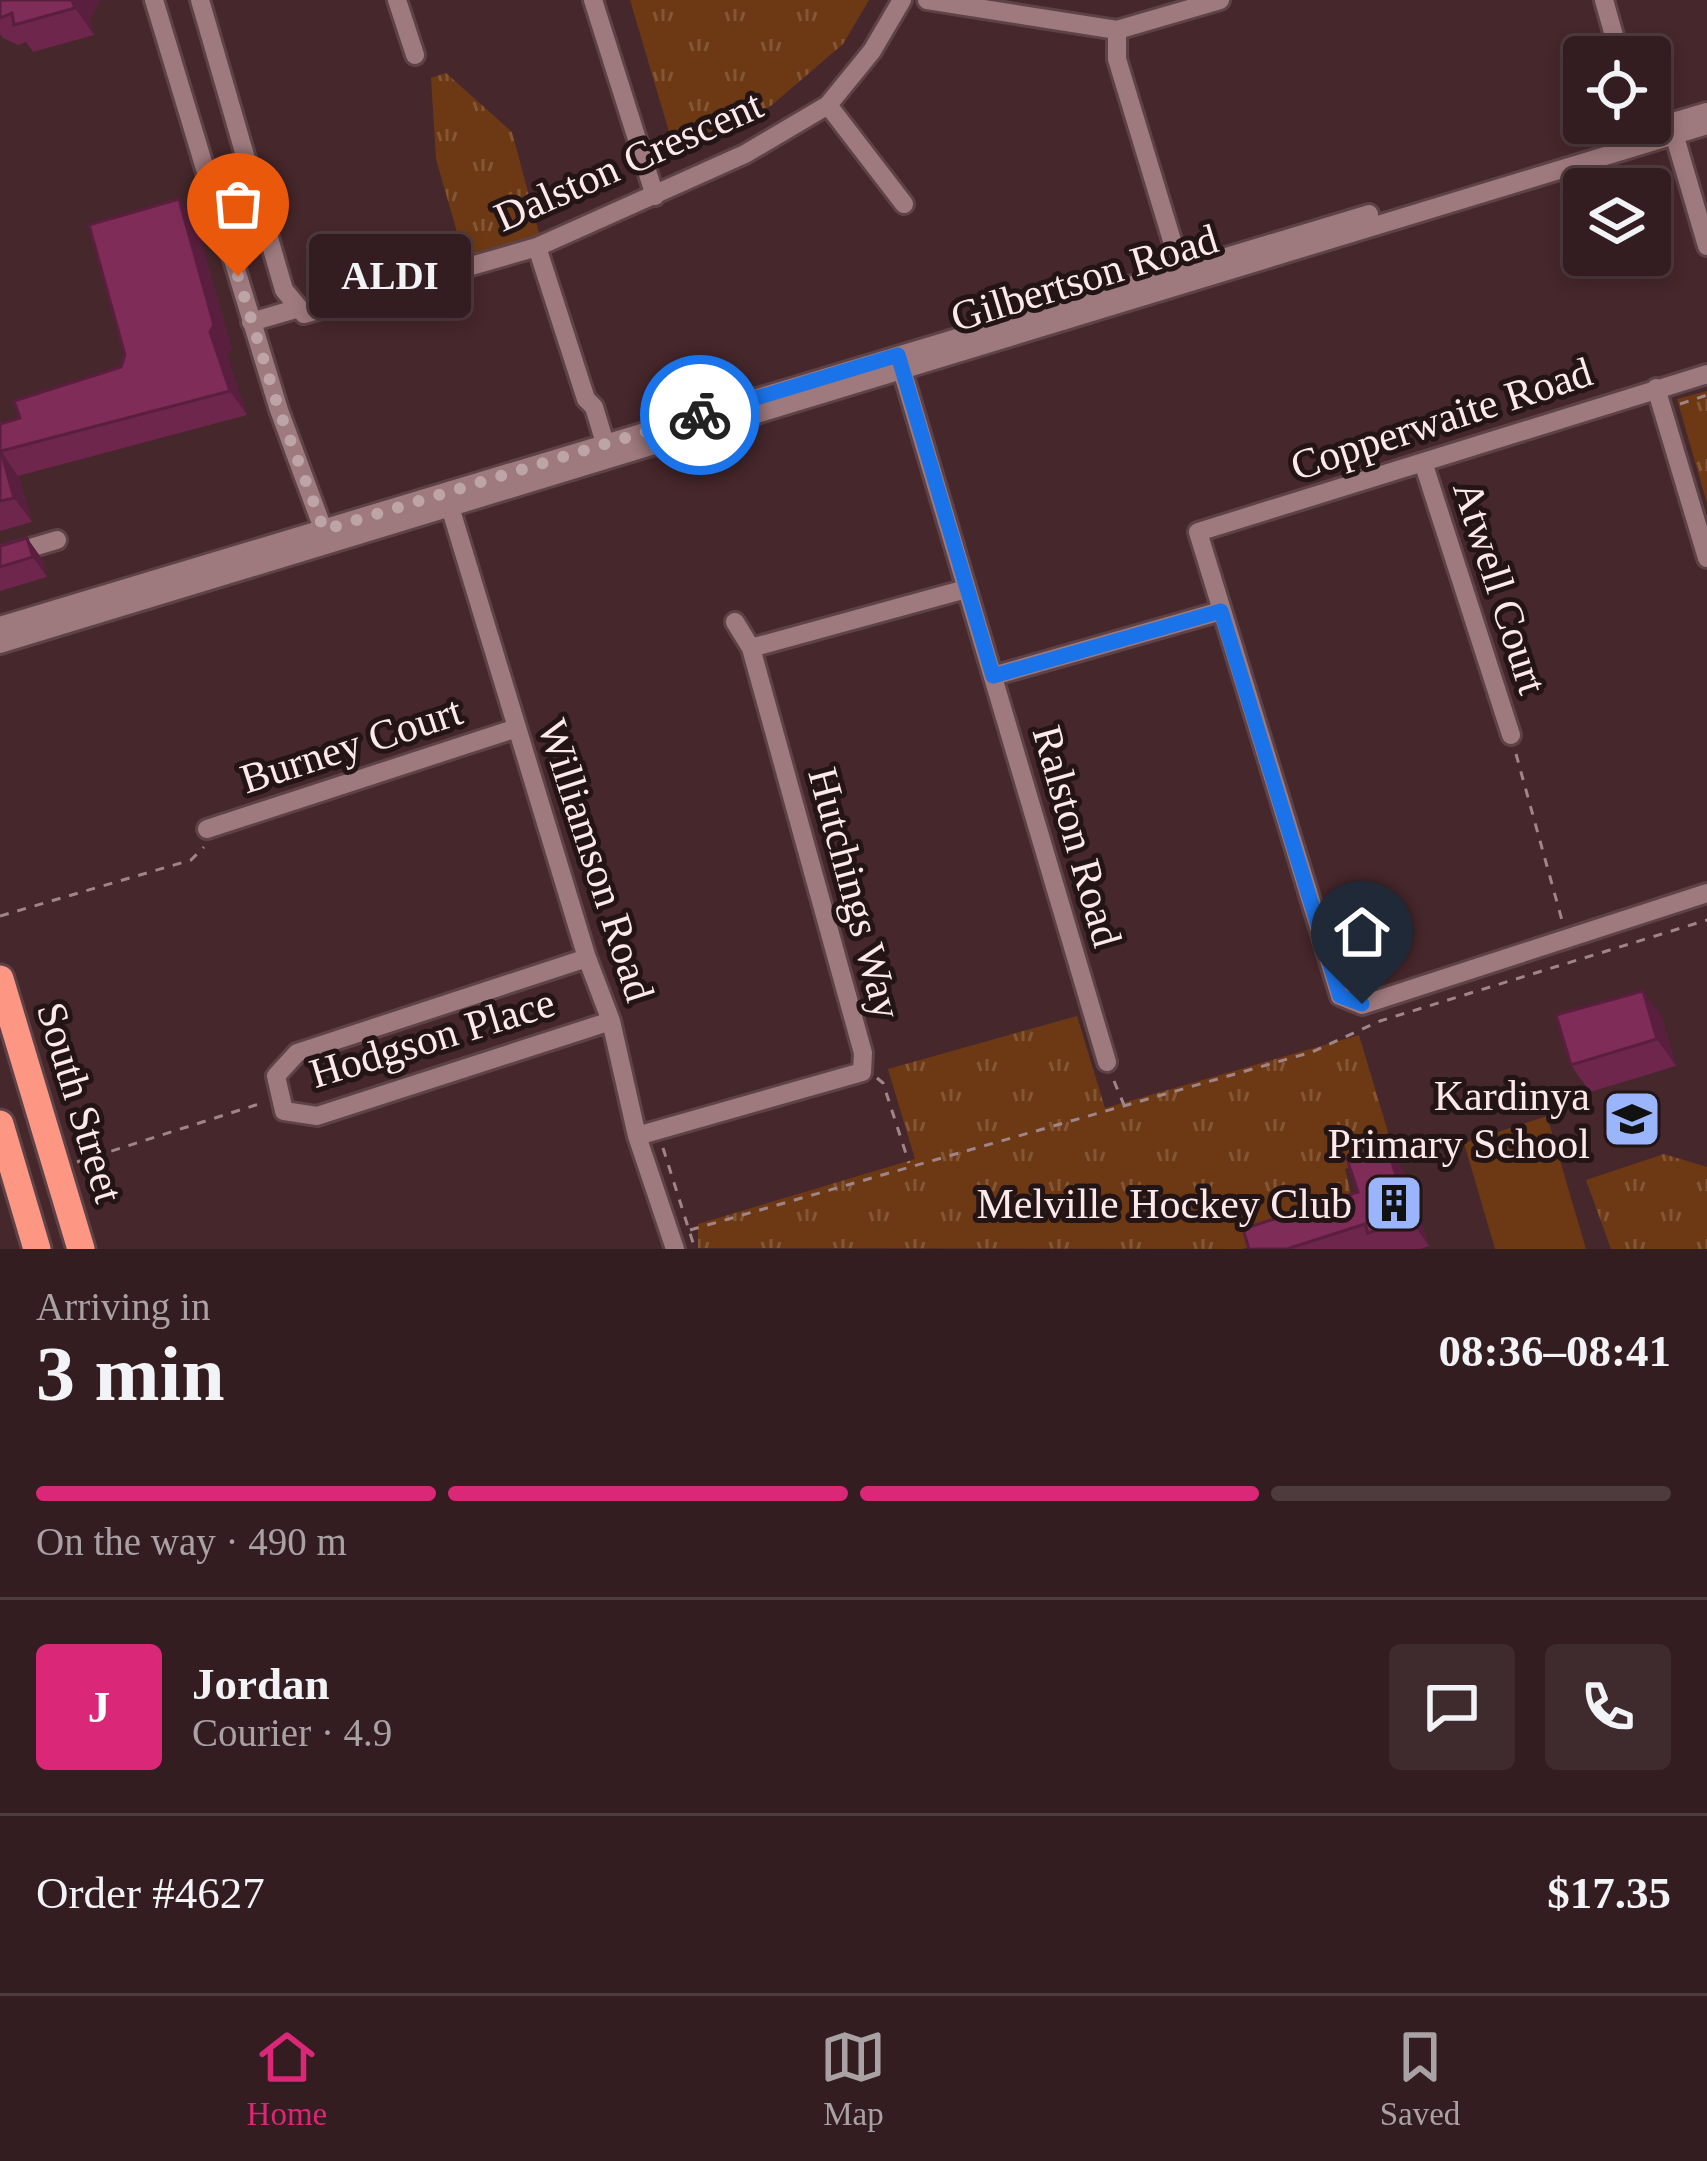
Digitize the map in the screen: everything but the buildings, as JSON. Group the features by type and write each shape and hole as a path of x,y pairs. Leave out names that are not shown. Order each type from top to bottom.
{"highway":[{"name":"South Street","path":"0,979 82,1249"},
{"name":"South Street","path":"0,1124 9,1185 38,1249"}],"street":[{"path":"154,0 214,210 326,536"},
{"path":"200,0 284,290 299,308"},
{"path":"397,0 415,55"},
{"path":"593,0 655,196"},
{"name":"Dalston Crescent","path":"251,322 299,308 304,314 537,247 745,154 828,105 872,51 902,0"},
{"path":"927,0 1117,30 1220,0"},
{"path":"1604,0 1614,36"},
{"path":"1117,30 1118,59 1183,278"},
{"path":"828,105 904,204"},
{"name":"Gilbertson Road","path":"1673,128 1707,112"},
{"name":"Gilbertson Road","path":"1673,128 1707,125"},
{"path":"1673,128 1707,246"},
{"name":"Gilbertson Road","path":"0,644 326,536 1183,278 1604,144"},
{"path":"537,247 586,399 584,410 602,453"},
{"name":"Ralston Road","path":"900,362 1107,1062"},
{"name":"Copperwaite Road","path":"1221,611 1198,532 1707,374"},
{"path":"1656,388 1707,558"},
{"name":"Atwell Court","path":"1423,462 1511,734"},
{"name":"Williamson Road","path":"447,499 610,1021 638,1136 675,1249"},
{"name":"Gilbertson Road","path":"0,626 326,536"},
{"path":"0,557 57,540"},
{"path":"752,648 966,589"},
{"path":"993,676 1221,611 1340,996 1362,1004 1707,893"},
{"name":"Hutchings Way","path":"638,1136 862,1072 863,1053 752,648 735,622"},
{"name":"Burney Court","path":"208,829 517,728"},
{"name":"Hodgson Place","path":"587,958 297,1053 276,1076 284,1111 317,1116 610,1021"}],"path":[{"path":"1511,734 1567,938"},
{"path":"0,916 191,860 207,844 208,829"},
{"path":"690,1230 1312,1052 1380,1021 1707,920"},
{"path":"1107,1062 1125,1108"},
{"path":"862,1065 883,1082 910,1165"},
{"path":"74,1162 281,1097"},
{"path":"678,1127 663,1147 695,1249"}],"green space":[{"path":"630,0 869,0 843,44 772,105 694,151 682,153 673,145"},
{"path":"446,73 512,132 540,237 465,260 436,159 431,78"},
{"path":"1707,391 1707,503 1677,399"},
{"path":"1077,1016 1105,1108 1359,1035 1393,1149 1345,1169 1356,1215 1242,1249 698,1248 698,1224 915,1159 888,1069"},
{"path":"1547,1116 1586,1249 1495,1249 1464,1143"},
{"path":"1664,1154 1707,1167 1707,1249 1611,1249 1586,1180"}],"way so far":[{"path":"238,276 279,410 324,530 700,415"}],"place":[{"name":"ALDI","path":"238,276"},
{"name":"Kardinya Primary School","path":"1632,1119"},
{"name":"Melville Hockey Club","path":"1394,1203"}],"route":[{"path":"700,415 898,355 993,676 1221,611 1340,996 1362,1004"}]}
